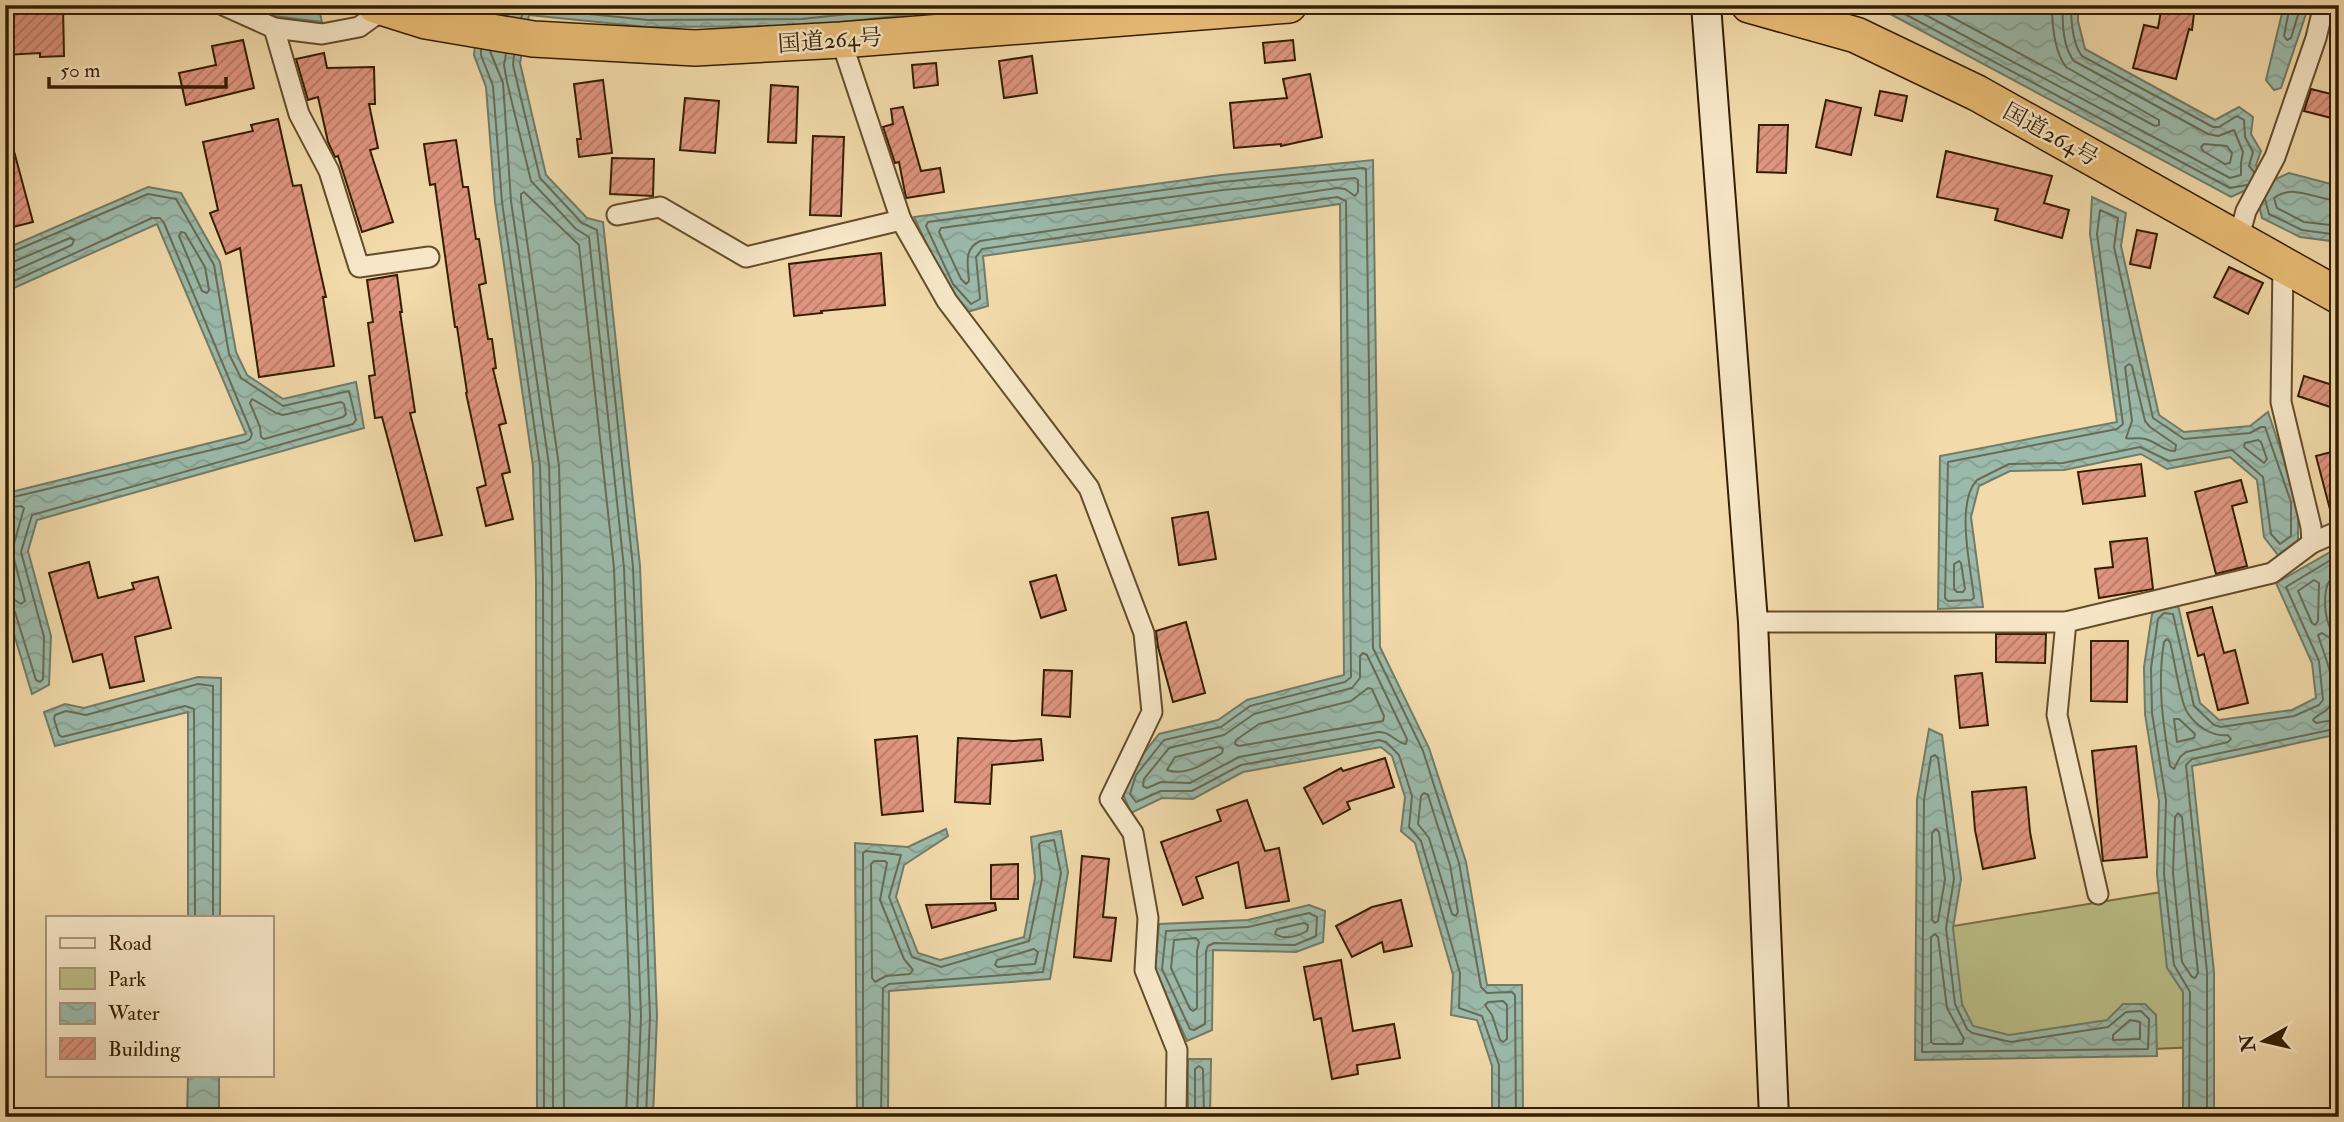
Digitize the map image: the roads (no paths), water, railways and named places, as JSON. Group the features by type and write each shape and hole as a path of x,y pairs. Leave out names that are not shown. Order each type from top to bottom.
{"highway":[{"name":"国道264号","path":"380,7 426,21 533,39 695,48 841,40 1289,5"},
{"name":"国道264号","path":"1749,5 1856,35 1977,93 2242,225 2283,265 2339,296"}],"street":[{"path":"223,5 274,28 322,34 359,27 380,7"},
{"path":"1706,5 1753,622 1774,1117"},
{"path":"2242,225 2275,157 2316,38 2324,5"},
{"path":"274,28 299,114 329,171 359,267 429,257"},
{"path":"841,40 901,220 947,301 1089,488 1143,633 1152,712 1110,799 1133,833 1149,918 1145,970 1177,1050 1176,1117"},
{"path":"617,215 660,207 746,257 901,220"},
{"path":"2283,265 2281,402 2311,527 2312,544"},
{"path":"1753,622 2066,622 2272,573 2312,544 2339,531"},
{"path":"2066,622 2057,715 2098,894"}],"water":[{"path":"249,5 318,5 322,22 274,16"},
{"path":"450,5 969,5 962,9 803,26 647,27 529,15 520,63 546,175 587,218 603,222 640,566 657,1016 653,1117 537,1117 536,579 533,466 495,202 486,87 474,55 479,8"},
{"path":"1868,5 2078,5 2078,21 2085,49 2215,120 2239,107 2253,117 2251,134 2261,151 2256,165 2276,179 2289,173 2339,186 2339,242 2300,237 2262,218 2258,201 2244,191 2231,197 1881,9"},
{"path":"2284,5 2309,5 2281,88 2274,90 2266,80"},
{"path":"1373,160 1380,647 1429,748 1466,862 1487,985 1522,985 1523,1117 1492,1117 1492,1066 1477,1020 1451,1015 1453,975 1415,843 1401,831 1405,797 1392,756 1381,747 1243,772 1193,799 1162,798 1131,813 1123,794 1129,772 1159,734 1218,720 1247,700 1344,675 1340,204 983,256 988,306 967,312 947,288 914,217 1221,175"},
{"path":"148,187 181,193 220,262 236,352 247,375 283,399 356,382 364,428 37,520 28,551 51,636 49,685 32,694 5,604 7,493 246,434 157,224 5,292 5,249"},
{"path":"2092,197 2126,213 2121,246 2159,415 2184,432 2250,426 2268,412 2298,501 2298,540 2278,555 2264,537 2257,480 2230,457 2167,469 2141,454 2064,470 2010,471 1979,486 1971,517 1983,607 1938,609 1940,456 2117,422 2090,234"},
{"path":"2339,547 2339,581 2335,583 2332,614 2339,633 2339,734 2192,766 2214,972 2214,1117 2183,1117 2183,992 2167,968 2157,874 2159,801 2145,714 2144,667 2152,614 2161,606 2178,605 2200,703 2219,720 2292,710 2316,698 2312,663 2276,583"},
{"path":"198,677 221,678 220,916 188,916 188,712 55,746 44,712 65,704 84,708"},
{"path":"1929,729 1942,735 1961,879 1953,928 1962,1004 1973,1026 2009,1035 2107,1020 2123,1004 2145,1004 2156,1015 2157,1056 1915,1060 1917,799"},
{"path":"946,829 948,836 904,865 896,897 918,953 940,960 1024,937 1035,878 1031,837 1061,831 1068,872 1050,979 889,991 888,1117 857,1117 855,843 908,847"},
{"path":"1309,905 1325,911 1323,942 1296,952 1213,950 1212,1030 1187,1041 1155,970 1159,924 1248,920"},
{"path":"1188,1059 1211,1059 1210,1117 1188,1117"},
{"path":"188,1076 219,1076 219,1117 187,1117"}]}
